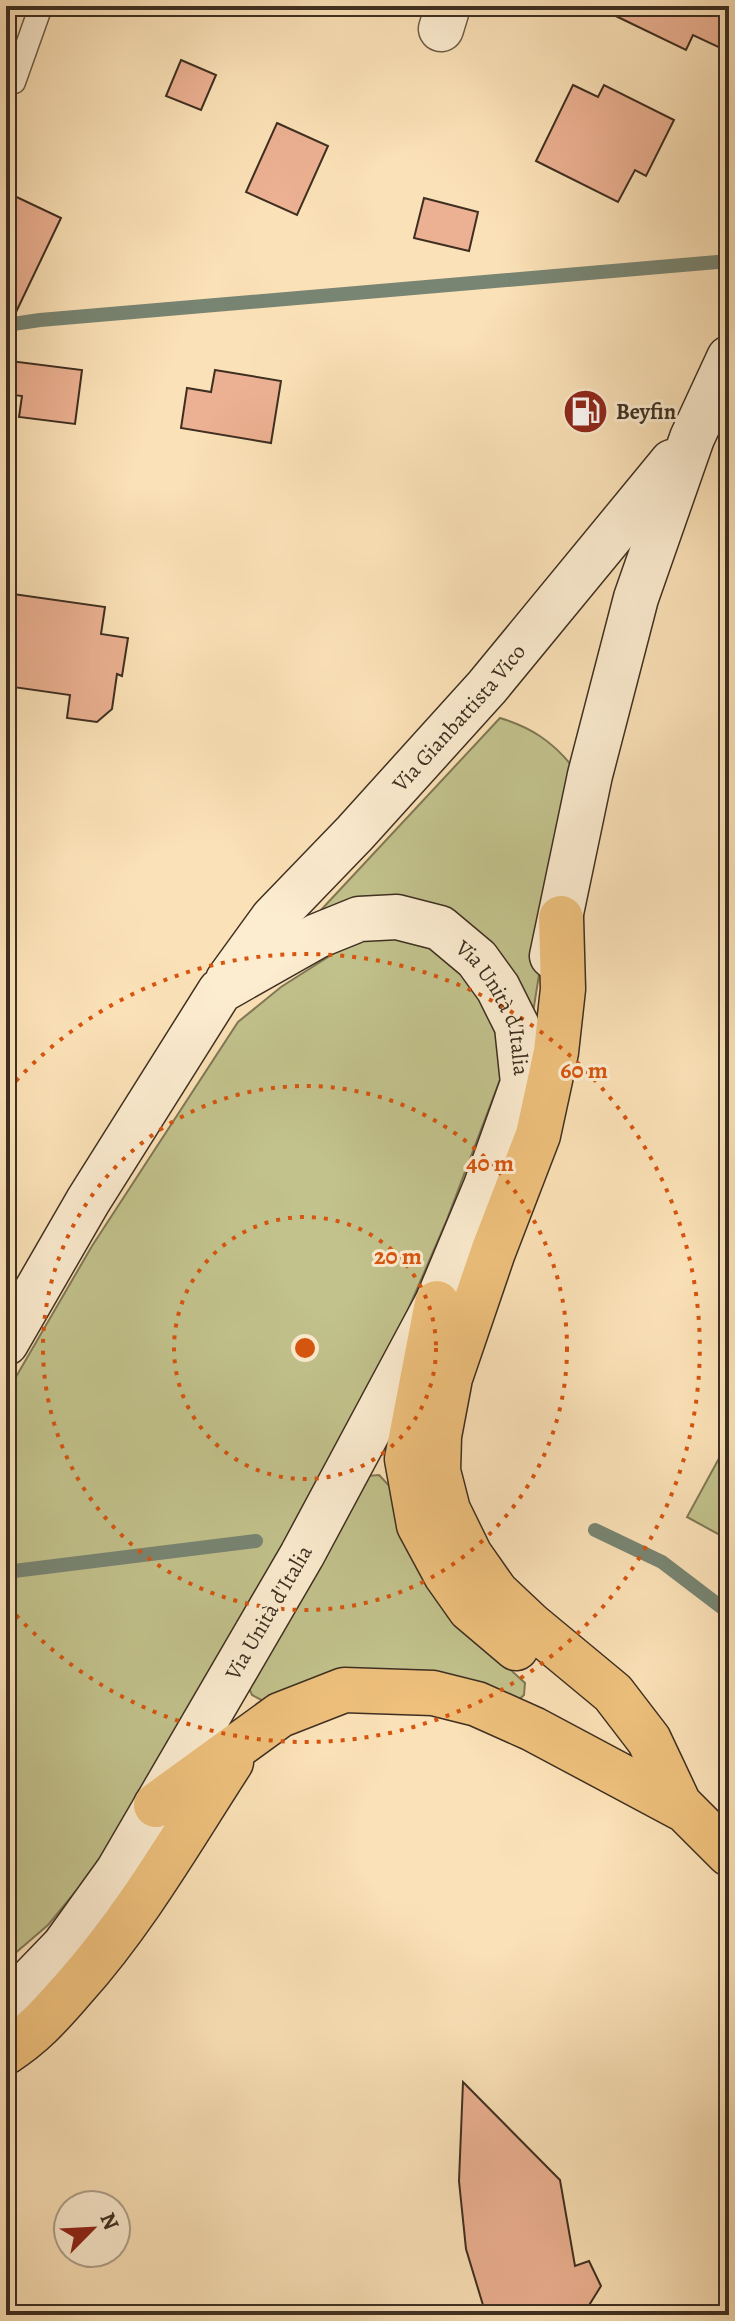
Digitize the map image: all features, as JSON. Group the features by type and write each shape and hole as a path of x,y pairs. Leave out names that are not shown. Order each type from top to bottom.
{"highway":[{"path":"561,918 563,989 553,1066 538,1135 493,1252 450,1378 439,1436 438,1471 448,1510 470,1555 496,1592 613,1693 649,1740 681,1808"},
{"path":"437,1303 407,1459 419,1525 446,1575 470,1609 610,1728 681,1808 729,1854"},
{"path":"156,1805 280,1715 344,1690 433,1693 477,1704 533,1729 681,1808"},
{"path":"6,2052 34,2033 94,1965 139,1906 246,1738"}],"main road":[{"name":"Via Gianbattista Vico","path":"523,1083 590,775 636,598 692,438 729,358"},
{"name":"Via Gianbattista Vico","path":"220,991 273,918 487,687 692,438"},
{"name":"Via Unità d'Italia","path":"6,1343 88,1201 220,991 317,936 359,919 397,917 440,928 477,959 498,988 517,1026 523,1083 486,1186 437,1303 302,1555 118,1871 64,1946 9,2003"}],"lane":[{"path":"14,82 41,6"}],"green space":[{"path":"500,718 540,736 572,766 529,1038 468,936 307,925"},
{"path":"382,937 426,944 452,962 479,991 497,1031 501,1077 446,1222 401,1326 329,1463 106,1855 48,1925 6,1961 6,1394 92,1246 238,1022 281,987 350,943"},
{"path":"729,1440 729,1540 687,1517"},
{"path":"379,1475 397,1494 491,1652 525,1683 524,1695 514,1704 269,1704 252,1695 244,1677 356,1477"}],"building":[{"path":"595,6 729,6 729,52 693,35 686,50"},
{"path":"181,60 216,75 201,110 166,96"},
{"path":"573,85 598,97 604,85 674,120 646,176 635,170 618,202 536,161"},
{"path":"277,123 328,146 297,215 246,192"},
{"path":"6,192 61,218 6,333"},
{"path":"424,198 478,212 469,251 414,238"},
{"path":"10,361 82,370 75,424 19,417 22,396 6,394"},
{"path":"215,370 281,381 271,443 181,428 187,388 211,392"},
{"path":"6,593 105,607 101,634 128,638 122,676 117,674 112,709 97,722 67,718 70,695 6,686"},
{"path":"463,2082 560,2180 575,2266 589,2261 601,2286 583,2315 486,2315 466,2249 459,2181"}],"waterway":[{"path":"6,325 729,261"},
{"path":"595,1530 662,1562 729,1613"},
{"path":"6,1572 256,1541"}],"place":[{"name":"Beyfin","path":"585,411"}]}
